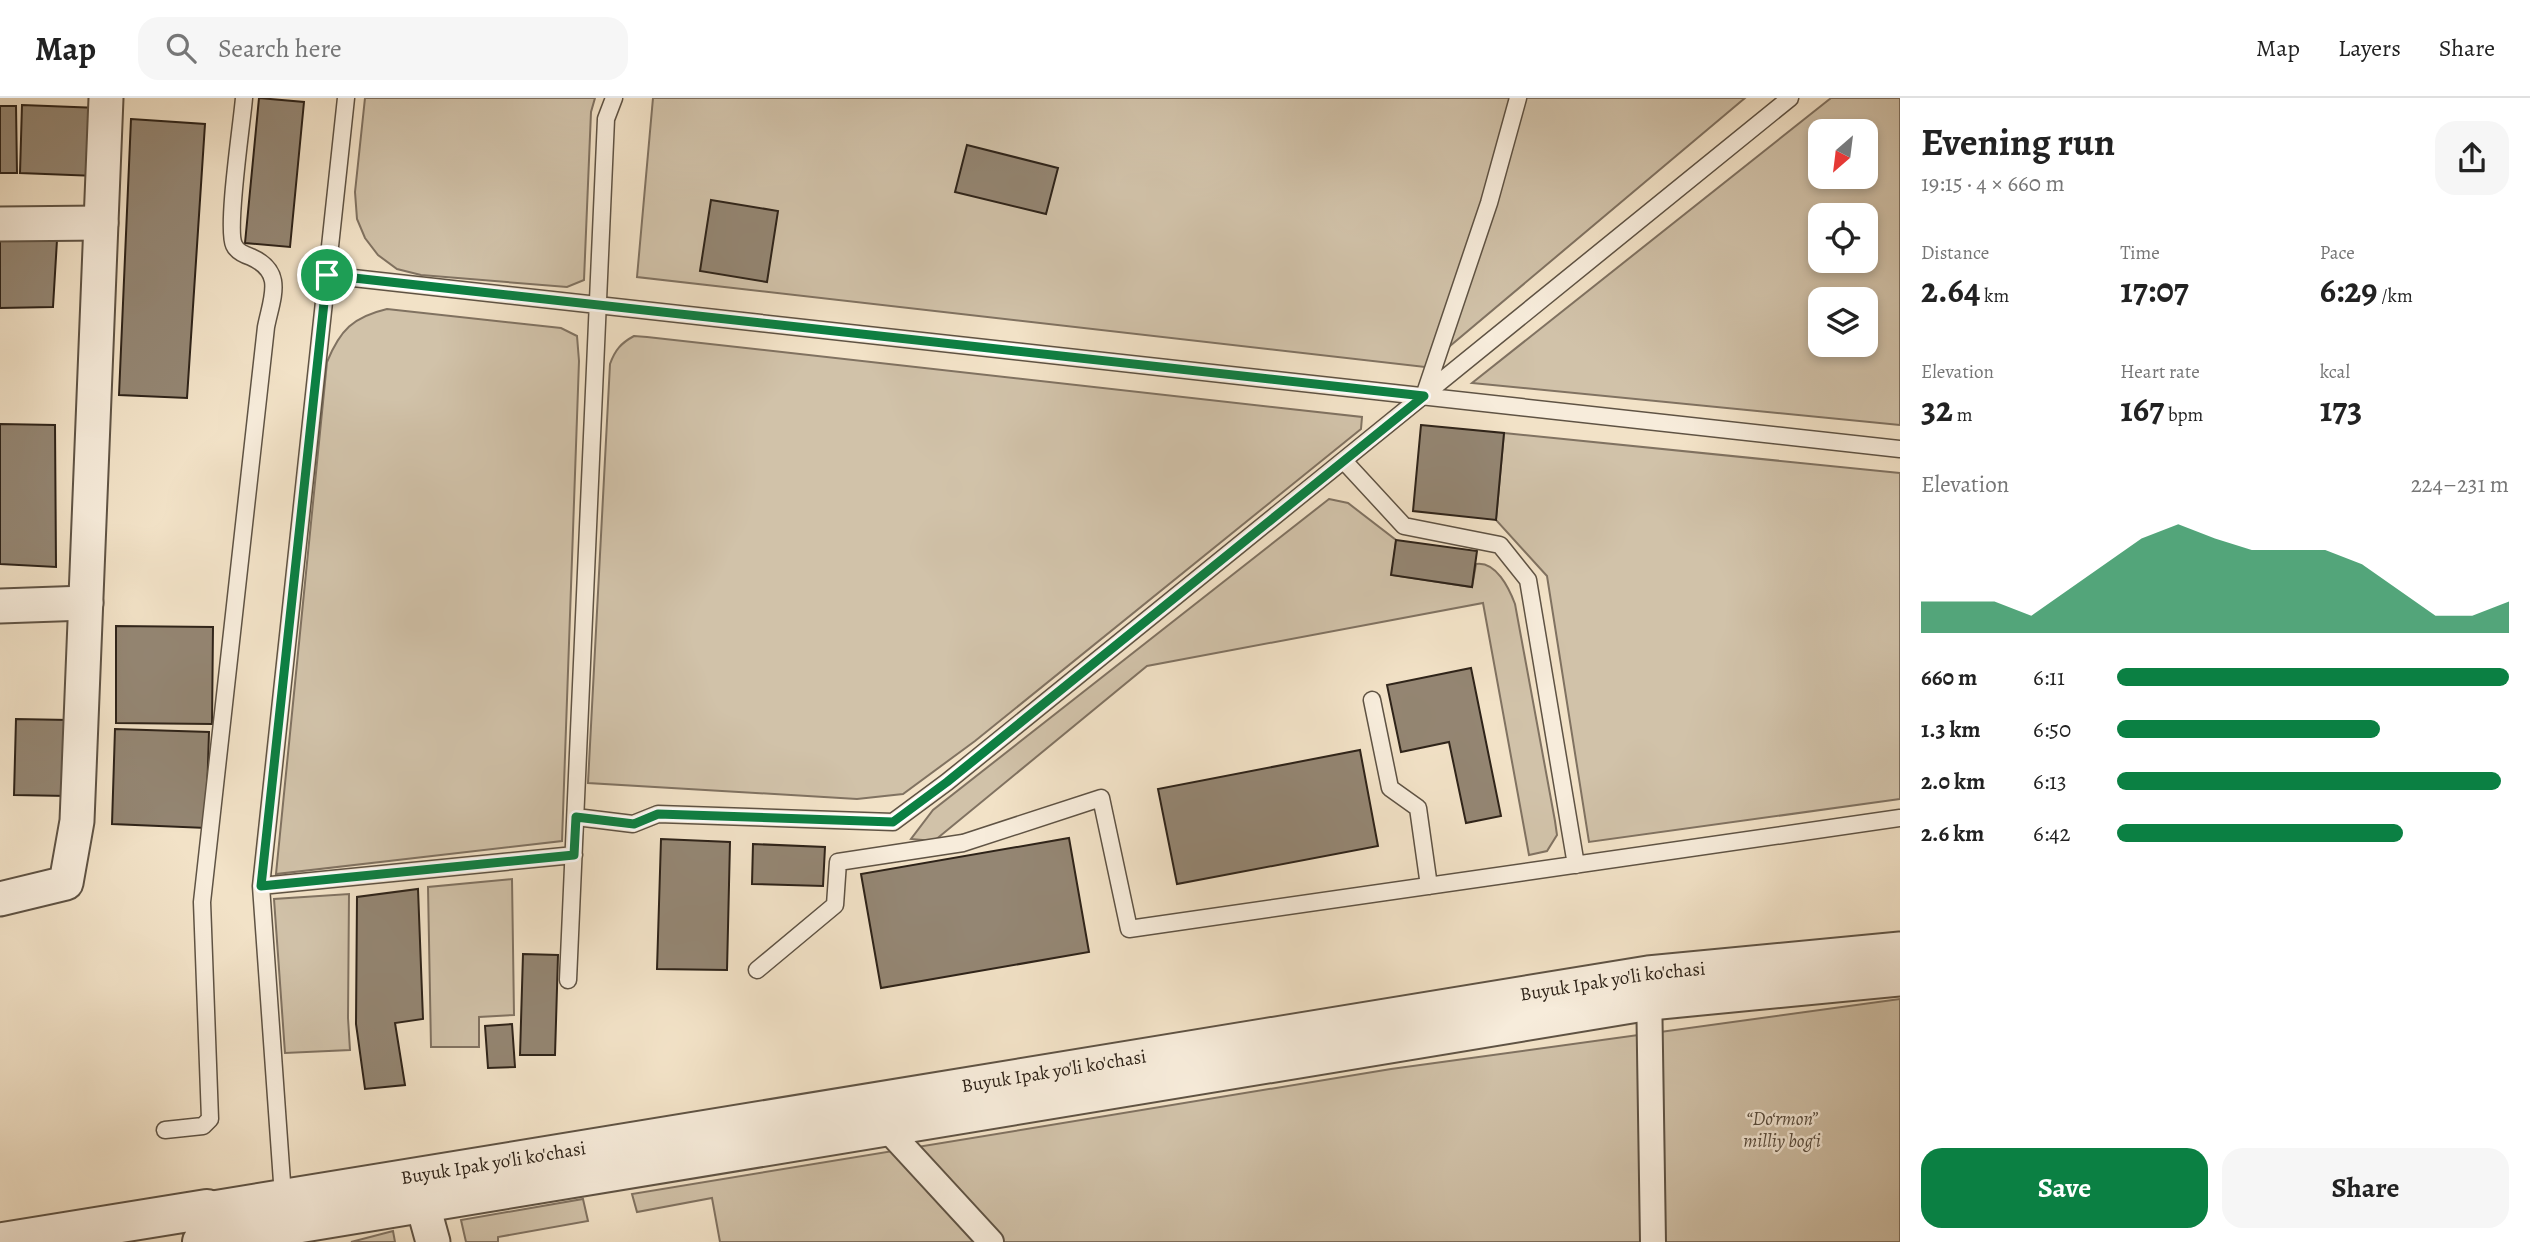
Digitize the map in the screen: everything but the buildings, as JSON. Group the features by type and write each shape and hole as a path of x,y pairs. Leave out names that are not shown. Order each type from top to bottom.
{"street":[{"path":"0,900 66,883 77,821 107,98"},
{"path":"0,224 101,223"},
{"path":"0,606 86,603"},
{"name":"Buyuk Ipak yo'li ko'chasi","path":"207,1230 419,1190 1900,949"},
{"name":"Buyuk Ipak yo'li ko'chasi","path":"1649,988 1900,979"},
{"path":"1649,988 1653,1242"},
{"path":"883,1114 991,1242"},
{"path":"419,1190 433,1242"},
{"name":"Buyuk Ipak yo'li ko'chasi","path":"207,1230 283,1196 419,1190"},
{"path":"3,1242 207,1230"}],"lane":[{"path":"165,1130 203,1126 210,1119 202,902 266,327 274,281 272,271 258,260 241,253 233,244 231,223 244,98"},
{"path":"283,1196 261,886 346,98"},
{"path":"568,981 606,119 614,98"},
{"path":"1424,396 1489,203 1518,98"},
{"path":"576,817 634,824 658,814 893,822 947,782 1790,98"},
{"path":"327,275 1900,449"},
{"path":"1344,461 1404,526 1500,545 1528,580 1576,865"},
{"path":"1372,701 1390,788 1419,808 1429,886"},
{"path":"757,970 835,905 838,862 963,843 1101,798 1129,929 1900,818"},
{"path":"261,886 574,855"}],"green space":[{"path":"365,98 595,98 591,112 584,280 567,287 421,275 397,269 378,255 365,238 357,219 355,192"},
{"path":"653,98 1745,98 1425,367 637,277"},
{"path":"1831,98 1900,98 1900,425 1472,383"},
{"path":"387,309 561,328 577,336 579,361 562,841 276,874 327,362 337,341 349,327 365,316"},
{"path":"634,336 1362,417 1361,429 975,741 903,794 857,799 588,783 610,364 619,347"},
{"path":"1504,433 1900,473 1900,799 1589,842 1547,576 1496,520"},
{"path":"1329,499 1348,503 1396,540 1392,575 1472,587 1476,564 1483,564 1501,577 1515,604 1555,821 1557,835 1547,851 1529,855 1483,603 1147,666 934,841 911,839 933,810"},
{"path":"512,879 514,1015 479,1017 479,1047 431,1047 428,887"},
{"path":"349,894 350,1050 285,1053 274,899"},
{"name":"“Do‘rmon” milliy bog‘i","path":"1900,999 1900,1242 720,1242 712,1198 637,1212 632,1194 1391,1069"},
{"path":"583,1199 588,1221 498,1237 498,1242 466,1242 461,1220"},
{"path":"393,1231 395,1242 351,1242"}],"route":[{"path":"327,275 417,285 1424,396 947,782 893,822 658,814 634,824 576,817 574,855 261,886 327,275"}]}
